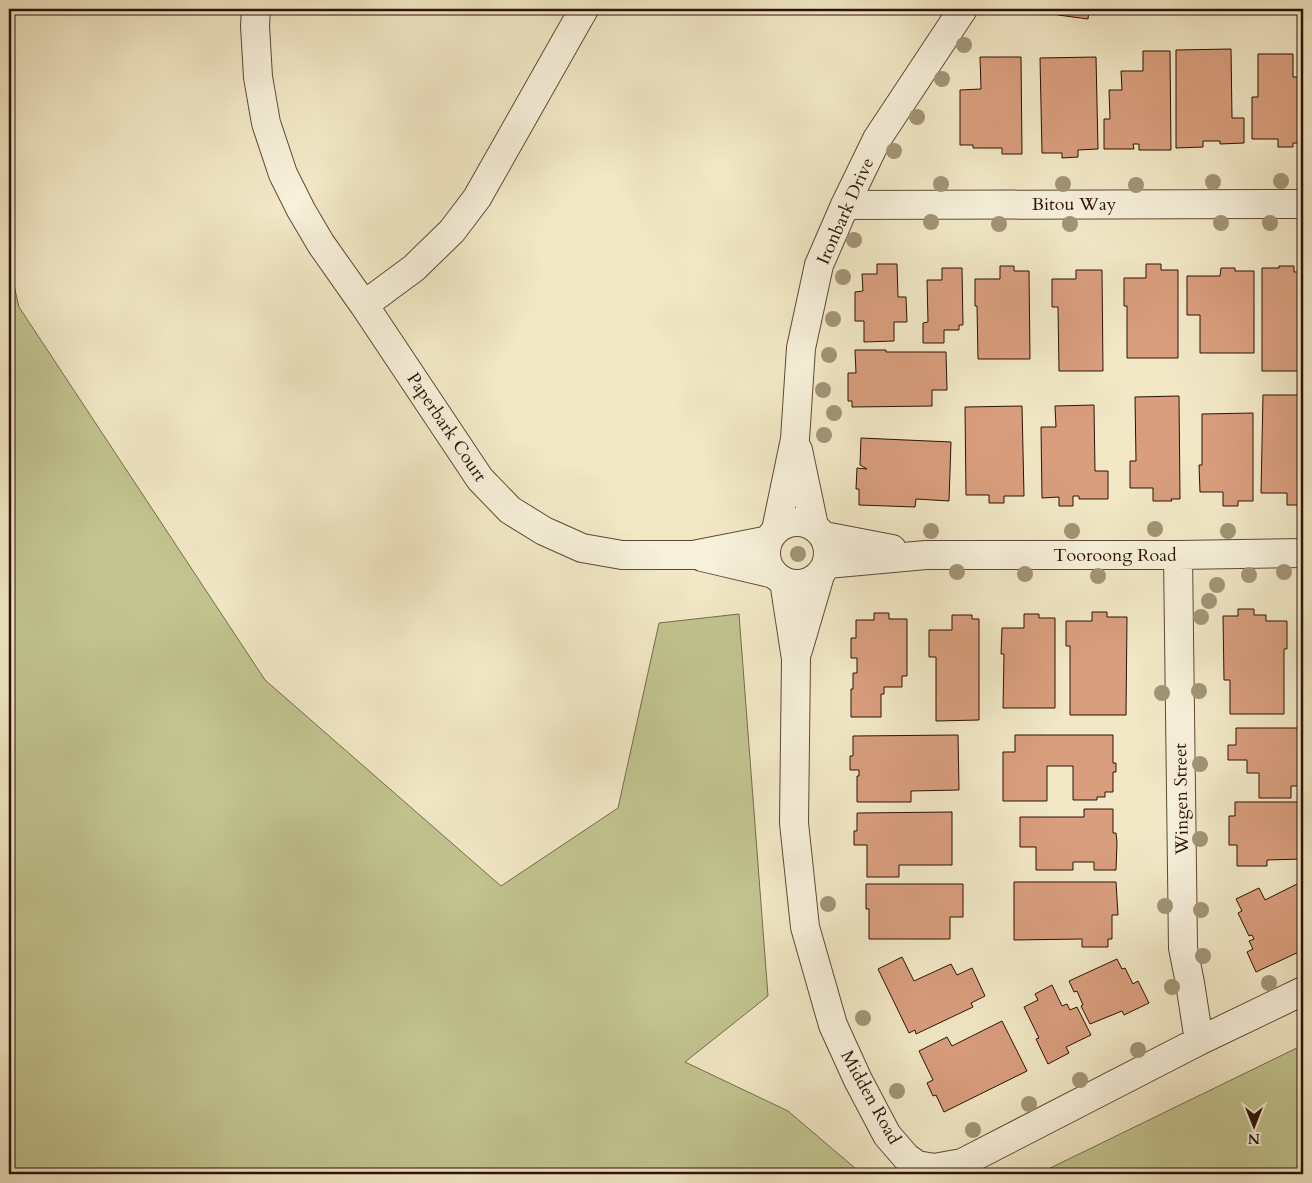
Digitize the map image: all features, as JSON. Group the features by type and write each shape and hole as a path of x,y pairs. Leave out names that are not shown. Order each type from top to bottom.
{"street":[{"name":"Paperbark Court","path":"256,9 258,77 266,124 283,174 301,210 321,244 480,479 510,510 544,530 582,548 622,555 693,555 772,535"},
{"path":"364,305 414,268 452,231 477,198 584,9"},
{"name":"Ironbark Drive","path":"772,535 795,438 801,348 819,265 877,139 963,9"},
{"name":"Bitou Way","path":"845,205 1303,204"},
{"name":"Ironbark Drive","path":"795,438 819,531"},
{"path":"799,521 819,531 829,551 824,569 809,582 796,584 779,578 768,564 766,552 772,535 787,523 799,521"},
{"name":"Tooroong Road","path":"819,531 926,555"},
{"name":"Tooroong Road","path":"824,569 926,555 1303,553"},
{"name":"Paperbark Court","path":"693,555 779,578"},
{"name":"Wingen Street","path":"1178,555 1183,948 1199,1041"},
{"name":"Midden Road","path":"796,659 824,569"},
{"name":"Midden Road","path":"779,578 796,659 794,823 805,927 833,1025 858,1080 888,1135 906,1157 918,1165 934,1168 962,1163 1199,1041 1303,991"}],"green space":[{"path":"9,264 19,307 265,680 501,886 618,808 659,623 739,614 768,996 685,1062 788,1111 862,1174 9,1174"},
{"path":"1303,1045 1303,1174 1038,1174"}],"building":[{"path":"1059,9 1089,9 1088,19 1058,15"},
{"path":"1196,9 1253,9 1253,12 1196,12"},
{"path":"1231,49 1232,118 1244,118 1244,143 1220,144 1220,141 1203,141 1203,147 1176,148 1176,50"},
{"path":"1143,51 1170,51 1171,150 1139,150 1139,144 1133,144 1134,149 1104,149 1104,119 1110,119 1109,90 1122,90 1121,71 1143,71"},
{"path":"1258,54 1293,54 1293,77 1303,77 1303,143 1293,143 1293,147 1278,147 1278,139 1252,139 1252,97 1258,97"},
{"path":"980,57 1021,57 1022,154 1002,154 1002,148 973,148 973,145 960,145 960,90 981,89"},
{"path":"1096,57 1098,149 1078,150 1078,157 1062,158 1062,153 1042,153 1040,58"},
{"path":"877,264 897,264 898,297 906,297 907,322 894,322 894,341 864,342 864,321 855,321 855,292 863,291 862,274 877,274"},
{"path":"1146,264 1161,264 1161,270 1178,270 1178,358 1127,358 1127,306 1124,306 1124,278 1146,278"},
{"path":"1000,266 1014,266 1014,271 1029,271 1030,359 978,359 975,279 1000,279"},
{"path":"1279,266 1294,266 1294,272 1303,272 1303,371 1262,371 1262,268 1279,268"},
{"path":"942,268 962,268 963,325 959,325 959,330 944,330 944,343 923,343 923,323 928,322 927,280 942,280"},
{"path":"1221,268 1235,268 1235,271 1254,271 1254,353 1200,353 1200,315 1187,315 1187,276 1220,276"},
{"path":"1076,270 1102,270 1103,371 1059,371 1058,307 1052,307 1052,279 1076,279"},
{"path":"855,350 946,352 947,390 932,390 932,406 852,407 852,401 848,401 848,373 856,373"},
{"path":"1263,395 1303,395 1303,505 1287,505 1287,493 1261,493"},
{"path":"1179,396 1180,499 1153,501 1153,488 1130,488 1130,461 1136,461 1135,397"},
{"path":"1094,405 1095,471 1108,471 1108,499 1079,499 1079,496 1073,496 1073,506 1059,506 1059,497 1042,498 1041,427 1056,427 1055,406"},
{"path":"1022,406 1024,496 1004,496 1004,503 989,503 989,495 966,495 965,407"},
{"path":"1253,413 1253,501 1238,501 1238,506 1223,506 1223,492 1200,492 1199,465 1202,465 1202,414"},
{"path":"861,438 951,442 949,501 916,499 915,507 859,505 859,489 856,489 857,468 867,469 860,465"},
{"path":"1238,609 1254,609 1254,615 1266,615 1266,621 1287,621 1287,649 1284,649 1284,714 1230,714 1230,680 1224,680 1223,616 1238,616"},
{"path":"1092,612 1107,612 1107,617 1127,617 1126,715 1070,715 1070,646 1066,646 1066,621 1092,621"},
{"path":"874,613 889,613 889,619 907,619 907,676 902,676 902,687 884,687 884,694 881,694 881,717 851,717 851,689 853,689 853,673 857,673 857,658 851,658 851,638 856,638 856,620 874,620"},
{"path":"1024,614 1039,614 1039,618 1055,618 1055,708 1003,708 1004,654 1001,654 1002,628 1024,628"},
{"path":"952,615 972,615 972,619 979,619 979,720 936,721 936,657 929,657 929,630 952,630"},
{"path":"1298,632 1303,632 1303,694 1298,694"},
{"path":"1236,728 1303,728 1303,786 1291,786 1291,798 1259,798 1259,773 1247,773 1247,760 1228,760 1228,745 1236,745"},
{"path":"958,735 959,790 911,791 911,802 857,802 857,776 859,776 859,770 850,770 850,756 853,756 853,736"},
{"path":"1015,735 1113,735 1113,763 1116,763 1116,772 1113,772 1113,792 1105,792 1105,797 1097,797 1097,800 1073,800 1073,766 1047,766 1047,801 1003,801 1003,752 1015,752"},
{"path":"1235,802 1303,802 1303,859 1267,860 1267,866 1237,866 1237,845 1229,845 1229,816 1235,816"},
{"path":"1084,809 1113,809 1113,833 1116,833 1117,842 1116,870 1094,870 1094,862 1073,862 1073,870 1036,870 1036,847 1020,847 1020,817 1084,817"},
{"path":"952,812 952,865 899,865 899,877 867,877 867,845 854,845 854,831 857,831 857,813"},
{"path":"1303,881 1303,950 1256,972 1247,952 1253,949 1249,941 1254,939 1252,935 1249,936 1238,913 1242,911 1236,899 1259,888 1265,900"},
{"path":"1014,882 1116,882 1118,915 1112,915 1112,939 1108,939 1108,947 1082,947 1082,939 1014,940"},
{"path":"866,884 963,884 963,917 950,917 950,939 869,939 869,909 866,909"},
{"path":"902,957 914,981 951,964 957,975 972,968 985,996 971,1003 973,1007 916,1034 915,1030 909,1033 878,969"},
{"path":"1117,959 1122,969 1125,968 1133,984 1138,981 1149,1003 1124,1015 1122,1011 1090,1024 1081,1006 1083,1005 1077,991 1074,992 1069,981"},
{"path":"1052,985 1062,1006 1067,1004 1070,1010 1077,1007 1091,1035 1066,1047 1069,1053 1048,1064 1036,1039 1039,1038 1024,1007 1038,1000 1035,994"},
{"path":"1002,1021 1027,1071 944,1112 936,1095 933,1096 927,1083 933,1080 919,1051 947,1037 952,1046"}]}
